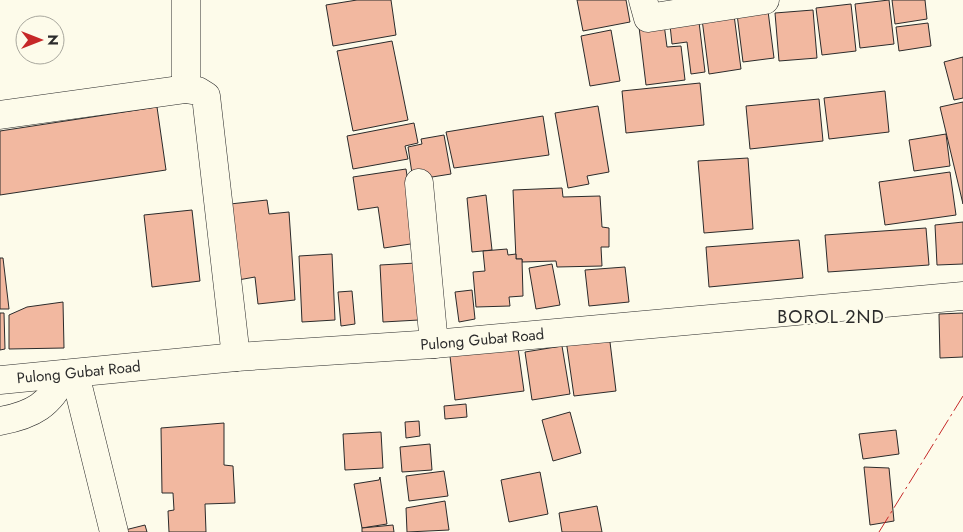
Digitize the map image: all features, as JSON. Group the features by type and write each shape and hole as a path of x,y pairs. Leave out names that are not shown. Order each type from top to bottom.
{"main road":[{"path":"186,0 186,88"},
{"path":"644,0 648,18 765,0"},
{"path":"0,115 186,88 198,91 206,96 236,357"},
{"path":"419,183 434,344"},
{"name":"Pulong Gubat Road","path":"0,380 236,357 434,344 963,296"},
{"path":"0,422 28,414 42,406 56,393 70,374"},
{"path":"70,374 114,532"}],"building":[{"path":"357,0 391,0 396,35 333,46 326,5"},
{"path":"577,0 626,0 630,22 583,31"},
{"path":"889,0 894,44 860,48 855,4"},
{"path":"892,0 925,0 927,19 895,24"},
{"path":"851,4 856,51 822,55 816,8"},
{"path":"813,10 817,58 779,61 775,13"},
{"path":"768,11 774,58 743,62 737,14"},
{"path":"734,15 741,69 709,74 702,19"},
{"path":"699,22 705,72 691,74 687,42 672,44 670,25"},
{"path":"928,23 931,46 899,51 896,27"},
{"path":"664,24 667,47 681,46 685,80 646,85 639,27"},
{"path":"611,30 620,81 590,86 581,36"},
{"path":"392,41 408,120 353,131 337,51"},
{"path":"963,57 963,98 954,100 944,62"},
{"path":"700,83 704,125 626,133 622,91"},
{"path":"885,91 889,132 829,139 824,98"},
{"path":"819,99 823,141 750,149 746,106"},
{"path":"963,102 963,204 940,107"},
{"path":"598,106 609,172 587,176 589,184 568,188 555,113"},
{"path":"157,107 166,170 0,195 0,131"},
{"path":"543,116 549,155 454,168 446,132"},
{"path":"414,123 418,143 405,146 408,159 353,169 347,136"},
{"path":"946,134 950,166 914,171 909,140"},
{"path":"444,135 451,174 413,180 408,147 422,144 421,139"},
{"path":"748,158 753,229 704,233 698,161"},
{"path":"406,169 417,243 384,248 378,207 358,210 353,177"},
{"path":"950,172 956,215 885,225 879,182"},
{"path":"562,188 563,197 600,196 602,227 609,228 609,247 601,247 602,266 557,267 556,261 522,262 522,259 516,259 513,190"},
{"path":"486,195 492,250 472,252 467,198"},
{"path":"267,200 269,214 289,212 295,300 258,304 255,277 238,280 230,204"},
{"path":"192,210 200,281 152,287 144,215"},
{"path":"963,222 963,264 937,265 935,225"},
{"path":"926,228 929,265 828,272 825,235"},
{"path":"799,240 803,278 709,287 706,247"},
{"path":"507,249 508,255 516,254 516,259 522,259 523,296 509,297 510,306 476,307 473,272 485,271 483,251"},
{"path":"332,254 335,320 302,322 299,256"},
{"path":"0,258 3,258 9,309 0,309"},
{"path":"416,263 419,320 383,322 380,265"},
{"path":"552,264 560,305 536,309 529,268"},
{"path":"625,267 629,302 589,306 585,270"},
{"path":"472,290 475,319 459,322 455,292"},
{"path":"352,291 355,324 341,326 338,292"},
{"path":"63,302 64,348 9,349 9,315 27,307"},
{"path":"0,313 4,313 5,349 0,350"},
{"path":"963,313 963,357 940,358 939,314"},
{"path":"609,334 616,391 574,396 566,340"},
{"path":"562,346 570,394 532,400 525,352"},
{"path":"518,348 524,391 455,400 450,356"},
{"path":"466,404 467,417 445,419 444,406"},
{"path":"570,412 581,453 553,461 542,420"},
{"path":"419,421 420,436 406,438 405,422"},
{"path":"224,423 224,465 233,466 235,503 205,504 206,532 169,532 168,511 174,510 173,493 162,493 161,428"},
{"path":"896,430 899,454 863,459 859,434"},
{"path":"381,432 383,468 345,470 343,434"},
{"path":"430,444 432,470 402,472 400,447"},
{"path":"864,467 889,468 894,521 870,525"},
{"path":"444,471 448,496 409,501 406,476"},
{"path":"540,472 548,514 509,522 501,480"},
{"path":"380,477 387,524 362,528 354,484 379,480"},
{"path":"445,501 449,530 407,532 406,508"},
{"path":"597,506 602,532 562,532 559,513"},
{"path":"145,525 147,532 125,532 125,530"},
{"path":"393,525 394,532 362,532 362,528"}],"power":[{"path":"879,532 963,396"}],"district":[{"name":"BOROL 2ND","path":"831,317"}]}
